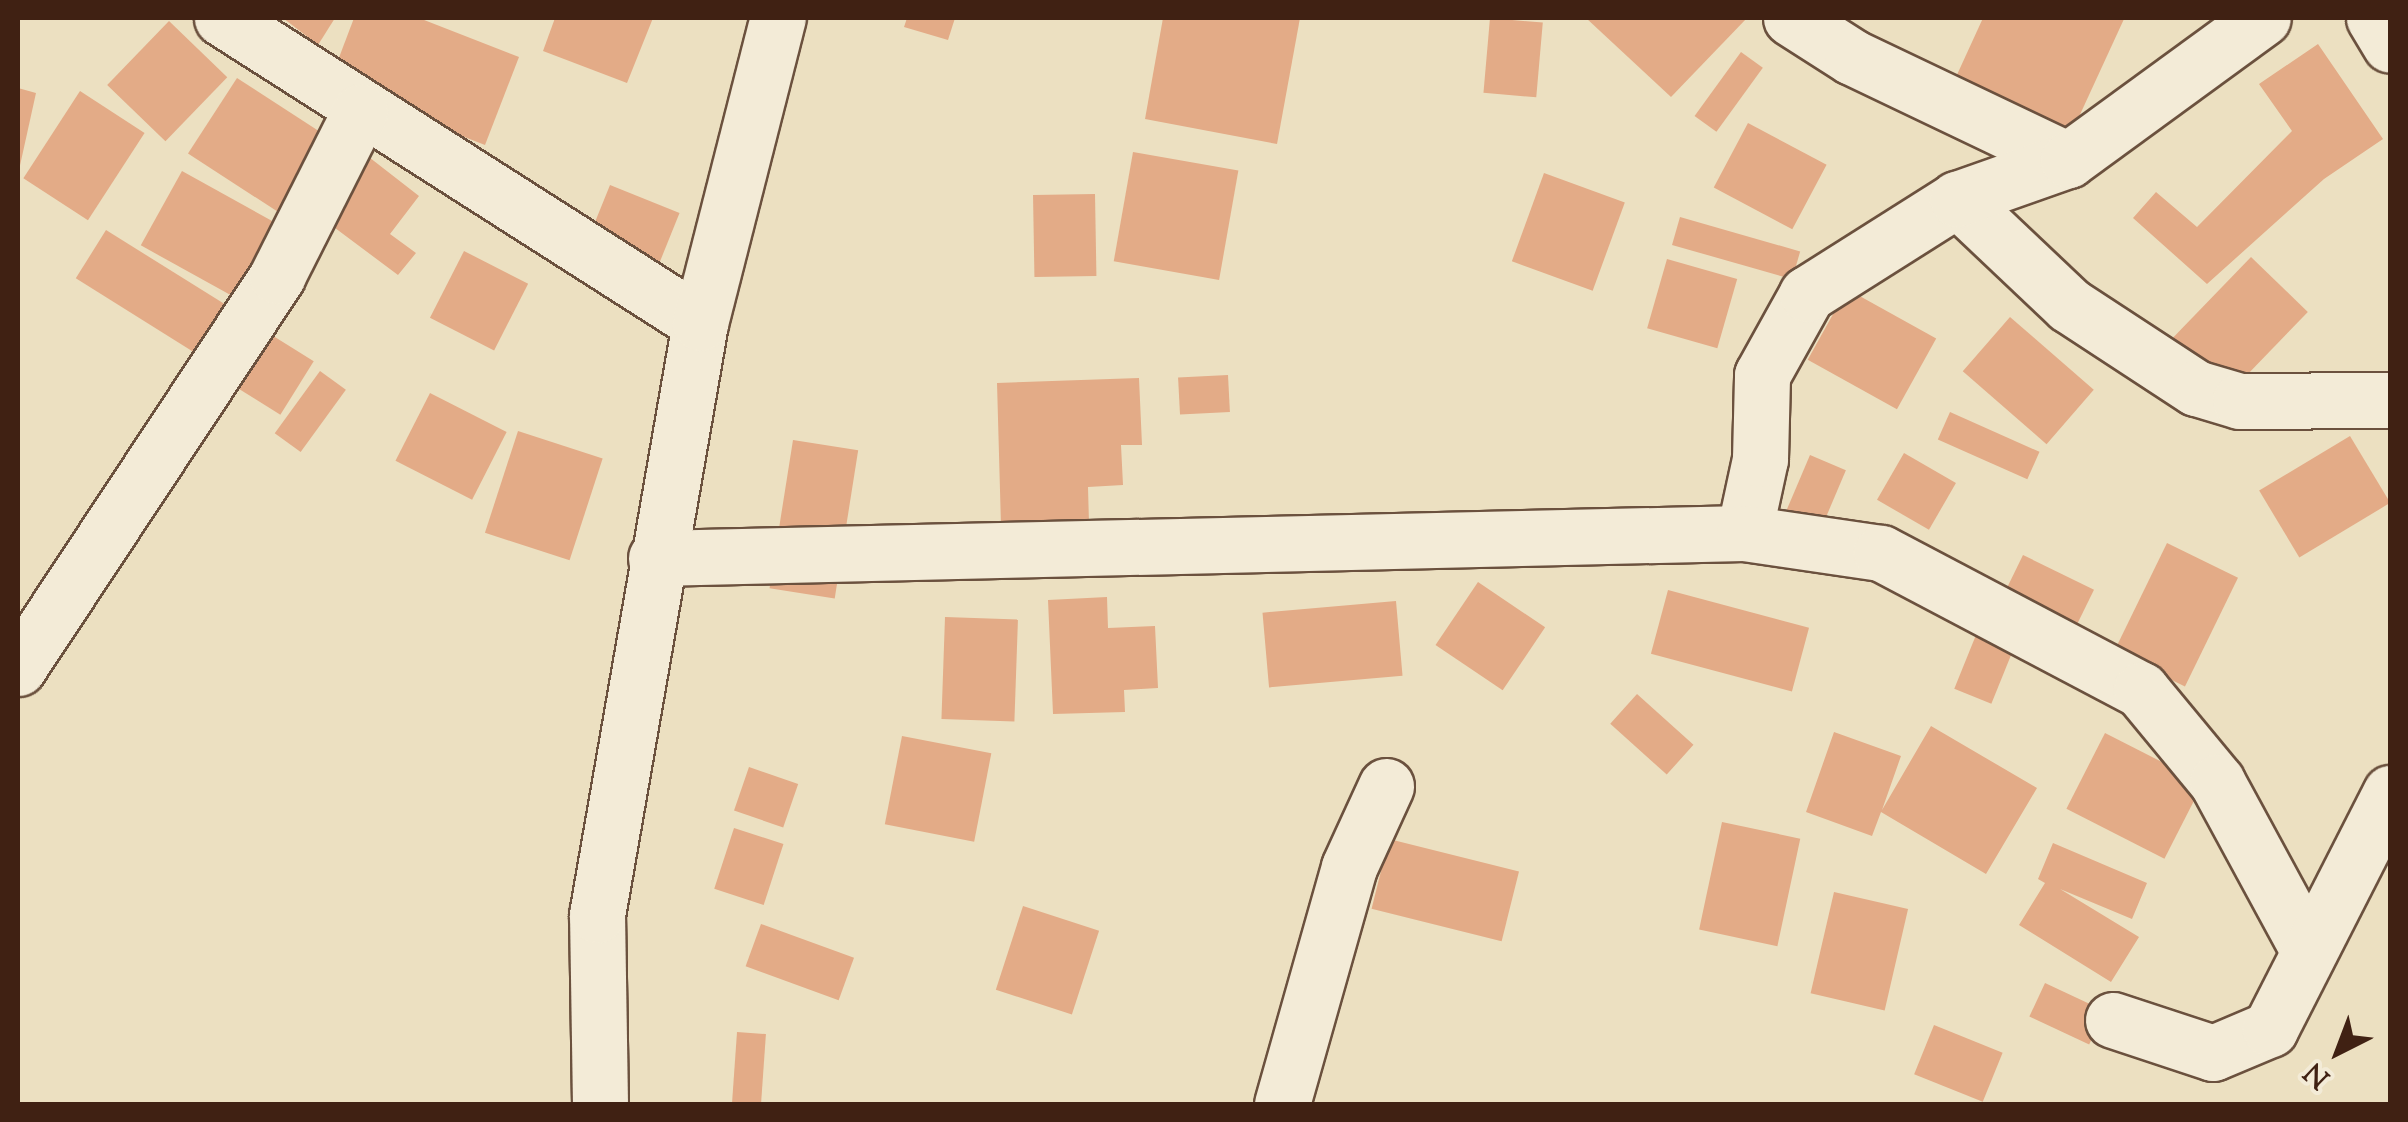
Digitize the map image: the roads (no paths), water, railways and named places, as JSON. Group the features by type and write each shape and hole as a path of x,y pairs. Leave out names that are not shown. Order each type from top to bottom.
{"street":[{"path":"222,18 360,112 700,322"},
{"path":"600,1104 596,915 700,322 778,18"},
{"path":"1791,18 1852,57 2068,160"},
{"path":"1744,532 1760,459 1762,375 1785,320 1807,294 1957,199 2068,160 2263,18"},
{"path":"2374,18 2390,45"},
{"path":"18,668 277,276 360,112"},
{"path":"1957,199 2070,305 2196,388 2240,401 2390,400"},
{"path":"656,558 1744,532 1881,553 2141,690 2218,782 2308,948"},
{"path":"1282,1104 1349,867 1386,786"},
{"path":"2113,1020 2213,1053 2252,1042 2282,1009 2308,948 2390,792"}]}
